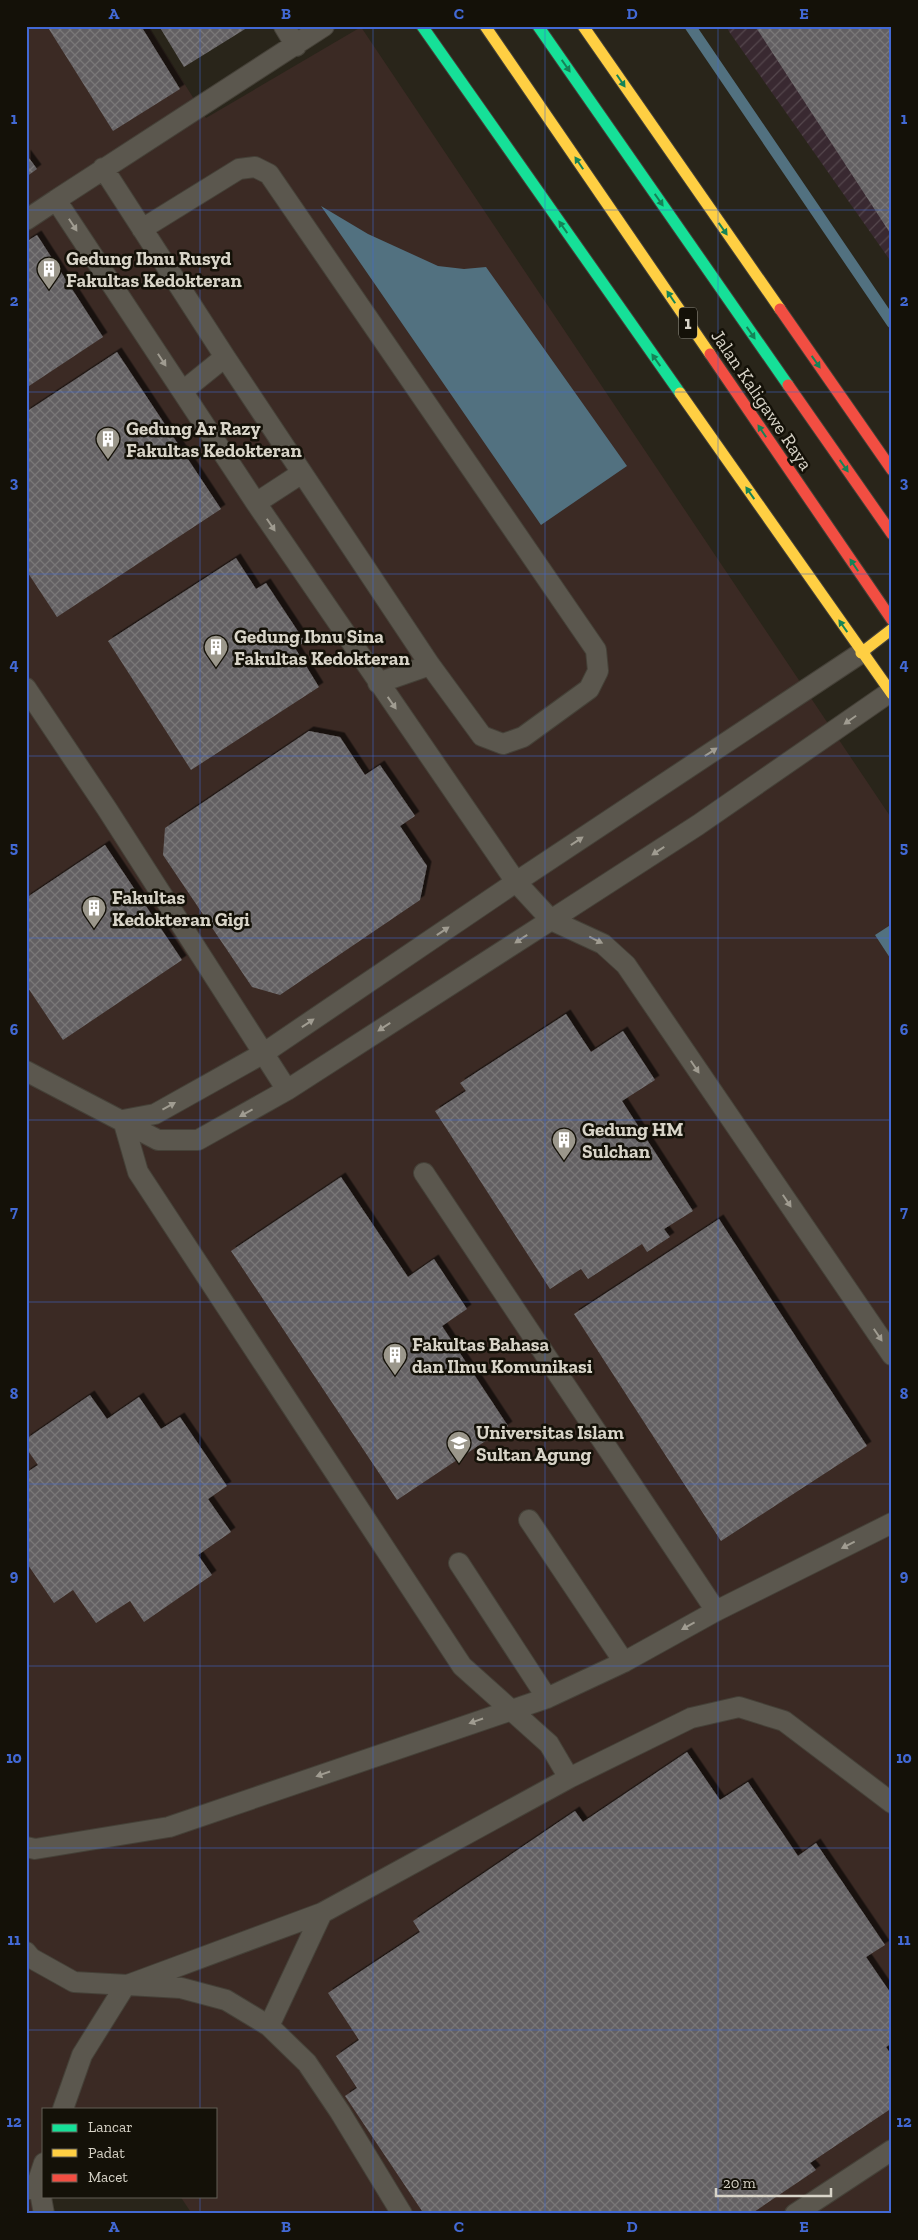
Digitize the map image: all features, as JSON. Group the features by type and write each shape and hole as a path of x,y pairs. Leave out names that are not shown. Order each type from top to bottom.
{"highway":[{"path":"422,26 891,692"},
{"name":"Jalan Kaligawe Raya","path":"485,26 892,620"},
{"name":"Jalan Kaligawe Raya","path":"538,26 892,534"},
{"path":"583,26 892,470"},
{"path":"861,652 892,628"}],"lane":[{"path":"284,26 296,46"},
{"path":"26,220 103,168 296,46 324,26"},
{"path":"103,168 142,229 302,473 430,665 482,736 504,744 522,737 590,689 598,672 596,650 269,174 256,167 238,169 142,229"},
{"path":"56,200 378,684 516,882 551,920 603,944 626,965 892,1355"},
{"path":"183,391 226,357"},
{"path":"256,503 302,473"},
{"path":"123,1120 155,1114 264,1053 861,652"},
{"path":"378,684 430,665"},
{"path":"26,688 264,1053 286,1090"},
{"path":"26,1071 123,1120 158,1140 198,1140 286,1090 698,825 891,692"},
{"path":"123,1120 138,1172 462,1666 549,1744 569,1778"},
{"path":"424,1173 716,1610"},
{"path":"529,1520 624,1662"},
{"path":"26,1847 35,1849 169,1827 548,1698 624,1662 716,1610 892,1523"},
{"path":"459,1562 548,1698"},
{"path":"63,2108 82,2055 125,1986 322,1913 569,1778 691,1718 739,1707 784,1721 892,1803"},
{"path":"269,2026 322,1913"},
{"path":"26,1952 31,1958 74,1982 180,1988 226,2000 269,2026 307,2063 340,2112 402,2214"},
{"path":"795,2214 892,2150"},
{"path":"36,2178 44,2214"}],"shaded area":[{"name":"Universitas Islam Sultan Agung","path":"26,26 148,26 206,118 361,27 892,819 892,2214 192,2214 181,2198 218,2198 218,2108 42,2108 43,2198 30,2214 26,2214"},
{"path":"726,26 892,26 892,263 730,33"}],"water":[{"path":"321,206 368,234 438,266 464,269 486,267 627,466 541,525"},
{"path":"892,924 892,961 875,935"}],"building":[{"path":"47,26 141,26 180,89 113,131"},
{"path":"159,26 250,26 184,67"},
{"path":"755,26 892,26 892,236"},
{"path":"26,154 37,169 26,177"},
{"name":"Gedung Ibnu Rusyd Fakultas Kedokteran","path":"37,235 103,337 26,388 26,242"},
{"name":"Gedung Ar Razy Fakultas Kedokteran","path":"117,352 221,509 57,617 26,570 26,412"},
{"name":"Gedung Ibnu Sina Fakultas Kedokteran","path":"236,558 256,589 266,583 305,642 295,648 319,687 191,770 108,641"},
{"path":"309,731 340,737 365,775 380,765 415,816 400,826 427,866 420,900 280,995 252,987 163,855 165,828"},
{"name":"Fakultas Kedokteran Gigi","path":"105,845 182,960 63,1040 26,985 26,898"},
{"name":"Gedung HM Sulchan","path":"566,1014 591,1052 623,1031 655,1080 622,1101 693,1211 664,1229 670,1237 647,1252 642,1244 588,1279 581,1269 550,1289 435,1111 466,1091 460,1083"},
{"name":"Fakultas Bahasa dan Ilmu Komunikasi","path":"341,1177 408,1277 434,1259 467,1309 442,1326 508,1426 397,1500 231,1251"},
{"path":"719,1219 867,1446 721,1541 574,1314"},
{"path":"90,1395 107,1419 139,1397 161,1429 180,1417 227,1486 208,1499 231,1532 198,1555 212,1575 144,1622 130,1601 96,1623 73,1590 54,1603 26,1562 26,1473 38,1465 26,1448 26,1439"},
{"path":"687,1752 720,1800 748,1782 798,1856 816,1843 885,1945 866,1957 892,1995 892,2043 886,2047 892,2056 892,2108 810,2163 816,2170 751,2214 424,2214 345,2096 357,2088 336,2056 359,2040 328,1993 420,1932 413,1921 575,1811 583,1822"}],"waterway":[{"path":"690,26 892,323"}],"traffic: fast":[{"path":"422,26 680,393"},
{"path":"538,26 788,385"}],"traffic: slow":[{"path":"485,26 710,354"},
{"path":"583,26 780,309"},
{"path":"680,393 892,694"},
{"path":"861,653 892,629"}],"traffic: jam":[{"path":"780,309 892,470"},
{"path":"710,354 892,620"},
{"path":"788,385 892,534"}],"place":[{"name":"Gedung Ibnu Rusyd Fakultas Kedokteran","path":"49,290"},
{"name":"Gedung Ar Razy Fakultas Kedokteran","path":"108,460"},
{"name":"Gedung Ibnu Sina Fakultas Kedokteran","path":"216,668"},
{"name":"Fakultas Kedokteran Gigi","path":"94,929"},
{"name":"Gedung HM Sulchan","path":"564,1161"},
{"name":"Fakultas Bahasa dan Ilmu Komunikasi","path":"395,1376"},
{"name":"Universitas Islam Sultan Agung","path":"459,1464"}]}
